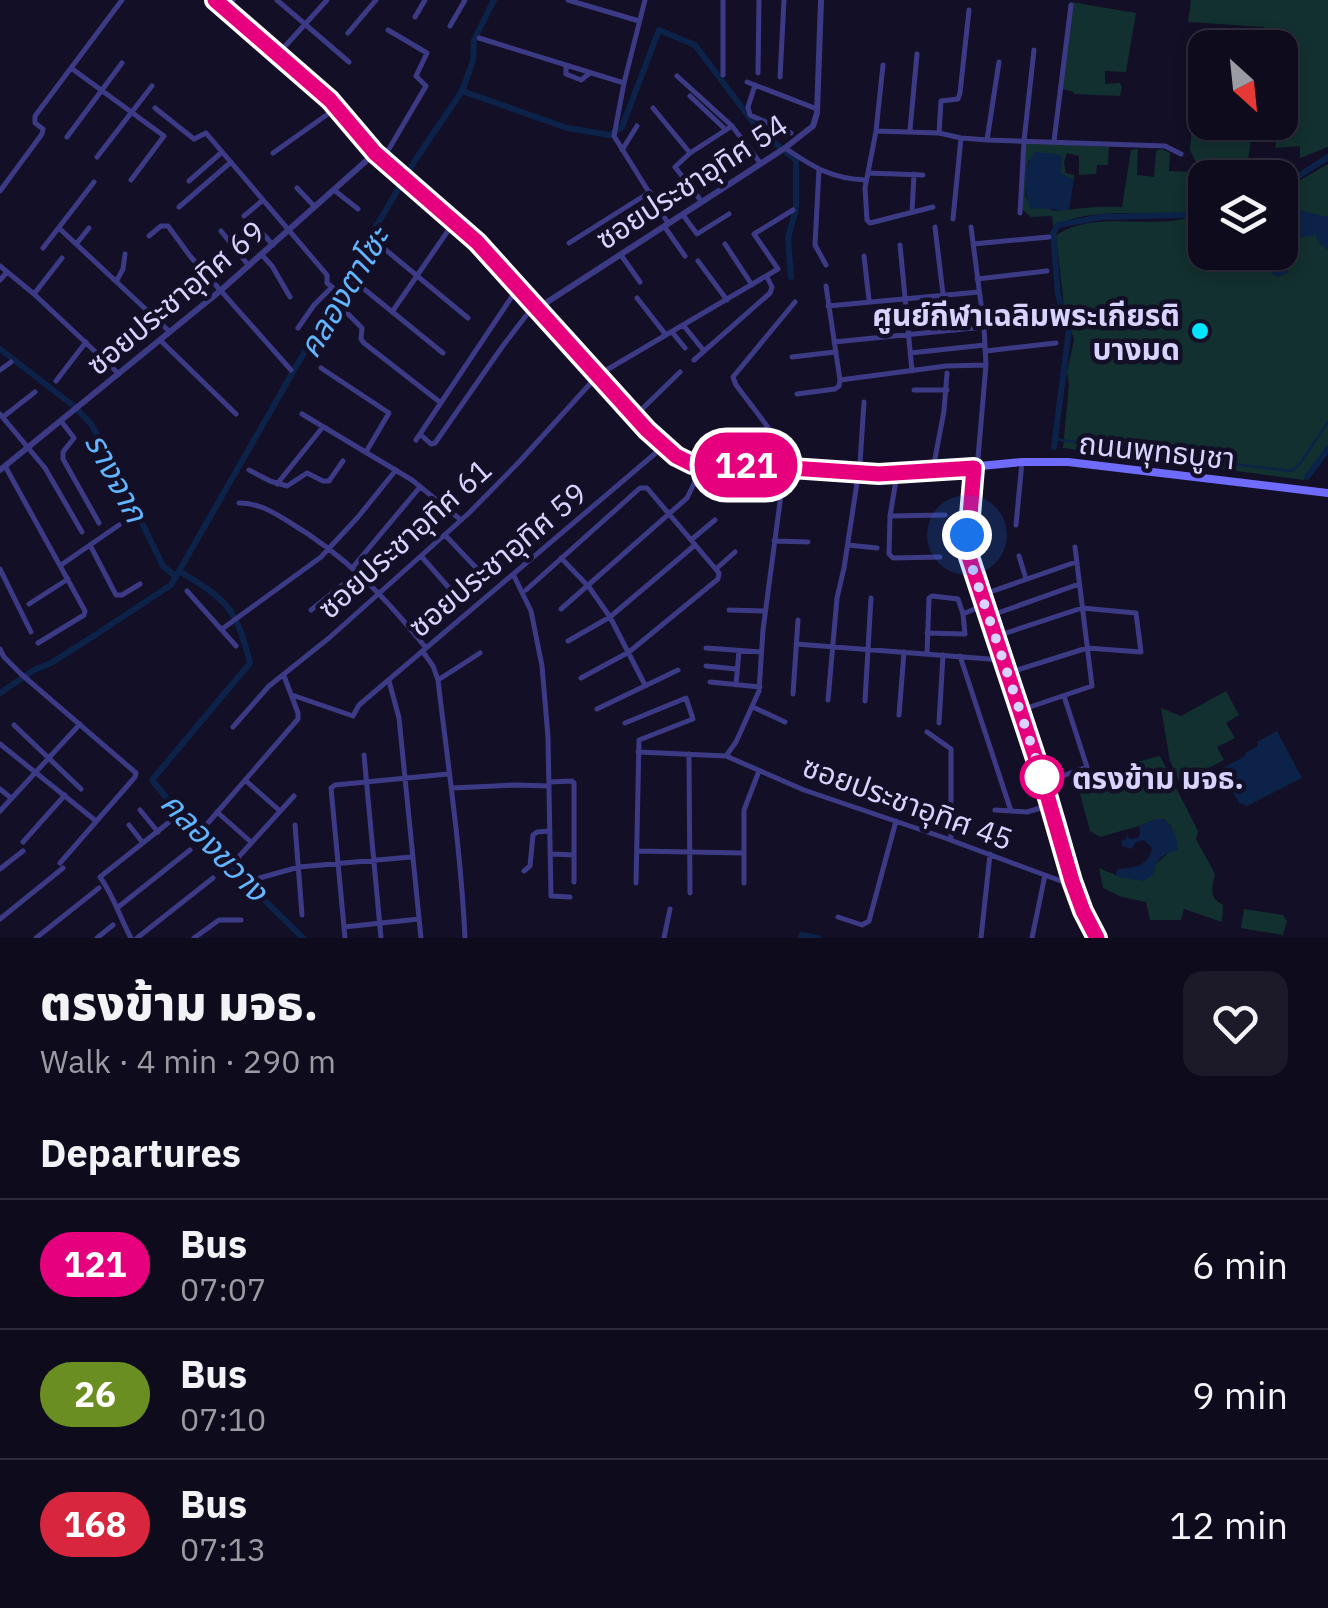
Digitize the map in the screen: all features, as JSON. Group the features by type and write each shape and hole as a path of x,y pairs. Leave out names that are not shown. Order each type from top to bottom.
{"main road":[{"path":"215,0 338,107 379,156 519,286 664,446 685,460 703,465"},
{"name":"ถนนพุทธบูชา","path":"703,465 897,474 977,464 1081,463 1328,493"},
{"path":"977,464 966,546 1011,672 1075,880 1100,938"},
{"path":"986,599 995,614 998,636"},
{"path":"1023,710 1049,781 1075,880"}],"street":[{"path":"0,191 42,134 34,116 122,0"},
{"path":"225,9 233,0"},
{"path":"278,54 327,0"},
{"path":"348,33 376,0"},
{"path":"415,17 425,0"},
{"path":"450,26 466,0"},
{"path":"568,0 639,21"},
{"path":"644,0 614,132 685,256"},
{"path":"722,75 723,0"},
{"path":"758,73 760,0"},
{"path":"780,77 784,0"},
{"name":"ซอยประชาอุทิศ 54","path":"537,306 786,148 813,126 821,0"},
{"path":"279,1 350,62"},
{"path":"1054,141 1071,5"},
{"path":"939,133 941,101 956,100 960,93 969,10"},
{"path":"379,156 424,88 416,76 427,56 425,50 388,30"},
{"path":"480,38 566,66 566,74 581,80 590,73 624,83"},
{"path":"1020,214 1034,50"},
{"path":"910,131 917,54"},
{"path":"987,140 999,62"},
{"path":"67,137 122,63"},
{"path":"883,65 867,176 866,218 868,223 933,207"},
{"path":"71,68 164,136 132,180"},
{"path":"677,76 761,164"},
{"path":"747,82 817,108"},
{"path":"755,85 748,107 750,115 791,133"},
{"path":"97,157 152,86"},
{"path":"690,96 729,128"},
{"path":"273,153 338,107"},
{"path":"155,108 194,138 206,133 326,274 326,282 335,289 314,305 298,328"},
{"path":"653,108 690,153"},
{"path":"622,150 637,126"},
{"path":"702,202 675,167 729,128"},
{"path":"876,131 939,133 987,140 1165,146 1181,154"},
{"path":"953,219 961,138"},
{"path":"786,148 838,178 923,175"},
{"path":"189,181 222,152"},
{"name":"ซอยประชาอุทิศ 69","path":"3,468 379,156"},
{"path":"179,207 231,162"},
{"path":"820,169 815,246 826,265"},
{"path":"912,212 914,174"},
{"path":"43,248 94,182"},
{"path":"296,188 315,207"},
{"path":"334,190 358,209"},
{"path":"570,243 650,192"},
{"path":"244,216 262,200"},
{"name":"ซอยประชาอุทิศ 61","path":"233,726 269,686 461,520 520,462 598,375 778,269 754,234 793,210"},
{"path":"683,215 697,234 729,214"},
{"path":"392,312 454,222"},
{"path":"149,236 161,226 168,226 291,370"},
{"path":"935,227 943,295"},
{"path":"77,243 89,228"},
{"path":"972,228 986,365 977,464"},
{"path":"60,229 170,332"},
{"path":"221,230 249,266"},
{"path":"262,234 273,245"},
{"path":"973,244 1049,237"},
{"path":"375,241 468,318"},
{"path":"724,244 752,285"},
{"path":"900,245 912,370"},
{"path":"116,281 124,269 125,254"},
{"path":"262,254 290,297"},
{"path":"621,254 640,282"},
{"path":"864,256 868,300"},
{"path":"34,294 62,258"},
{"path":"698,261 727,300"},
{"path":"0,266 119,374"},
{"path":"977,279 1047,271"},
{"path":"0,280 7,272"},
{"path":"694,360 770,293 772,287 766,277"},
{"path":"352,280 443,353"},
{"path":"519,286 418,437 431,444 435,442 537,306"},
{"path":"797,394 839,386 826,286"},
{"path":"828,306 979,292"},
{"path":"638,298 686,348"},
{"path":"638,752 726,756 760,687 765,611 786,457 733,377 795,302"},
{"path":"341,307 362,328 364,343 441,402"},
{"path":"982,314 1054,307"},
{"path":"684,325 704,351"},
{"path":"834,342 984,326"},
{"path":"160,340 236,414"},
{"path":"56,382 86,342"},
{"path":"910,353 1056,343"},
{"path":"792,356 835,352"},
{"path":"0,370 10,362"},
{"path":"840,380 946,366 986,365"},
{"path":"320,368 389,414 366,452"},
{"path":"635,416 680,372"},
{"path":"933,472 947,374"},
{"path":"914,390 947,390"},
{"path":"36,392 2,415 46,468 82,532"},
{"path":"828,700 837,598 858,473 864,402"},
{"path":"302,414 420,486 461,520"},
{"path":"60,422 74,438 63,452 63,459 99,523"},
{"path":"277,484 322,428"},
{"name":"ซอยประชาอุทิศ 59","path":"292,695 356,717 358,706 664,446"},
{"path":"248,470 288,486 310,473 326,482 344,461"},
{"path":"1016,525 1022,462"},
{"path":"561,609 690,496 703,465"},
{"path":"3,468 85,613 38,643"},
{"path":"222,629 330,548 396,470"},
{"path":"897,474 890,516 890,556 940,557"},
{"path":"311,610 356,570 420,486"},
{"path":"526,590 640,488 646,488 716,569 718,579 630,652 581,678"},
{"path":"240,504 257,504 330,548 380,593 425,651 438,680 462,876 465,938"},
{"path":"890,516 945,515"},
{"path":"568,641 610,617 715,520"},
{"path":"61,565 119,525"},
{"path":"445,535 481,573"},
{"path":"774,541 808,542"},
{"path":"90,545 116,595 140,584"},
{"path":"848,545 876,548"},
{"path":"1023,710 1092,687 1074,547"},
{"path":"716,569 736,552"},
{"path":"1019,556 1026,579"},
{"path":"422,557 456,596"},
{"path":"561,558 589,586 610,617 646,684"},
{"path":"963,614 1026,579 1076,562"},
{"path":"0,569 31,632"},
{"path":"514,576 531,611 542,666 551,896 570,897"},
{"path":"29,604 68,579"},
{"path":"995,614 1079,584"},
{"path":"187,590 236,646"},
{"path":"865,702 871,598"},
{"path":"927,633 965,634 958,599 929,598 927,633 927,654"},
{"path":"998,636 1082,608 1136,613 1140,652 1086,648 1011,672"},
{"path":"729,610 765,611"},
{"path":"793,694 798,620"},
{"path":"796,644 1007,660"},
{"path":"706,648 761,652"},
{"path":"0,649 21,674 136,773 62,866 0,918"},
{"path":"736,685 739,651"},
{"path":"899,715 904,652"},
{"path":"438,680 480,654"},
{"path":"940,723 943,655"},
{"path":"960,656 1011,811"},
{"path":"706,666 736,669"},
{"path":"597,709 678,670"},
{"path":"201,832 298,719 284,676"},
{"path":"389,681 399,718 421,938"},
{"path":"710,682 760,687"},
{"path":"1049,781 1087,768 1064,696"},
{"path":"625,723 686,698 693,719 638,740 636,883"},
{"path":"753,707 785,722"},
{"path":"0,810 80,724"},
{"path":"14,725 81,789"},
{"path":"926,732 951,749 951,840"},
{"path":"0,744 96,821"},
{"path":"689,754 690,893"},
{"path":"364,755 382,938"},
{"name":"ซอยประชาอุทิศ 45","path":"726,756 821,796 1061,882 1075,880"},
{"path":"744,883 745,804 759,771"},
{"path":"345,938 331,788 448,774"},
{"path":"245,780 280,811"},
{"path":"452,788 572,781 574,882"},
{"path":"0,788 12,798"},
{"path":"23,842 65,795"},
{"path":"234,862 294,796"},
{"path":"996,810 1027,812 1051,805"},
{"path":"140,810 158,832"},
{"path":"218,812 252,842"},
{"path":"838,917 862,925 870,922 896,821"},
{"path":"168,823 100,878 134,938 213,878"},
{"path":"129,825 143,843"},
{"path":"295,825 302,915"},
{"path":"524,871 530,868 534,834 550,831"},
{"path":"117,908 190,850"},
{"path":"637,850 743,853"},
{"path":"0,869 22,851"},
{"path":"550,854 574,855"},
{"path":"981,938 990,854"},
{"path":"256,879 299,868 411,858"},
{"path":"1032,938 1045,875"},
{"path":"36,938 99,888"},
{"path":"664,938 670,909"},
{"path":"344,927 419,919"},
{"path":"194,938 219,920 240,920"},
{"path":"97,938 114,925"}],"green space":[{"path":"1191,0 1328,0 1328,147 1300,158 1300,146 1275,148 1276,140 1298,140 1298,30 1188,22"},
{"path":"1071,2 1136,13 1126,72 1105,71 1105,84 1120,83 1120,96 1074,94 1058,88"},
{"path":"1191,140 1251,140 1248,160 1195,160"},
{"path":"1029,142 1109,147 1108,165 1097,165 1096,174 1079,175 1079,156 1067,153 1066,173 1074,175 1074,179 1060,172 1059,155 1028,161 1025,195 1031,208 1054,211 1122,207 1131,150 1138,149 1137,175 1154,177 1156,151 1162,149 1170,153 1169,171 1188,172 1188,211 1098,214 1053,226 1052,216 1031,217 1022,209"},
{"name":"ศูนย์กีฬาเฉลิมพระเกียรติ บางมด","path":"1328,164 1328,445 1304,480 1063,448 1067,372 1074,340 1064,306 1056,235 1089,223 1160,222 1188,217 1188,270 1298,270 1298,181"},
{"path":"1226,691 1239,715 1226,723 1235,738 1217,747 1224,760 1180,783 1170,761 1161,708 1181,716"},
{"path":"1160,756 1215,874 1212,892 1223,905 1222,922 1184,909 1181,920 1150,920 1146,902 1103,888 1099,868 1134,879 1154,873 1155,865 1169,852 1171,826 1164,819 1156,819 1100,837 1090,831 1079,790 1109,788 1117,767 1131,774 1137,762"},
{"path":"1244,909 1283,915 1287,921 1283,935 1241,928"}],"water":[{"path":"1035,152 1062,157 1060,172 1074,179 1069,210 1031,209 1026,179"},
{"path":"1298,210 1328,217 1328,250 1315,235 1298,238"},
{"path":"1288,273 1277,277 1271,274"},
{"path":"1277,731 1302,778 1247,806 1239,803 1221,769"},
{"path":"1163,819 1172,829 1178,850 1161,858 1154,874 1143,881 1118,877 1118,869 1144,862 1152,848 1144,840 1136,842 1132,849 1122,846 1122,840 1127,835 1130,839 1138,838 1139,826"}],"waterway":[{"name":"คลองตาโซะ","path":"0,693 171,585 377,225 462,91 473,61 474,40 494,0"},
{"path":"462,91 567,128 610,135 622,127 659,30 695,45 761,133 779,146"},
{"path":"787,153 796,160 796,209 788,238 791,277"},
{"path":"1298,176 1328,157"},
{"path":"1054,447 1069,330 1058,295 1053,233 1058,225 1102,217 1188,214"},
{"name":"รางจาก","path":"0,349 91,424 163,566 176,577"},
{"path":"1056,439 1291,471 1328,422"},
{"path":"1307,477 1328,449"},
{"name":"คลองขวาง","path":"179,571 227,607 240,629 250,663 152,780 189,826 303,938"},
{"name":"คลองขวาง","path":"801,938 818,938"}],"bus line":[{"name":"121","path":"215,0 330,100 375,153 477,242 647,430 676,456 703,465 879,474 974,468 967,551 1072,881 1097,938"}],"place":[{"name":"ศูนย์กีฬาเฉลิมพระเกียรติ บางมด","path":"1200,331"},
{"name":"ตรงข้าม มจธ.","path":"1042,777"}],"route":[{"path":"967,535 971,564 1042,777"}]}
